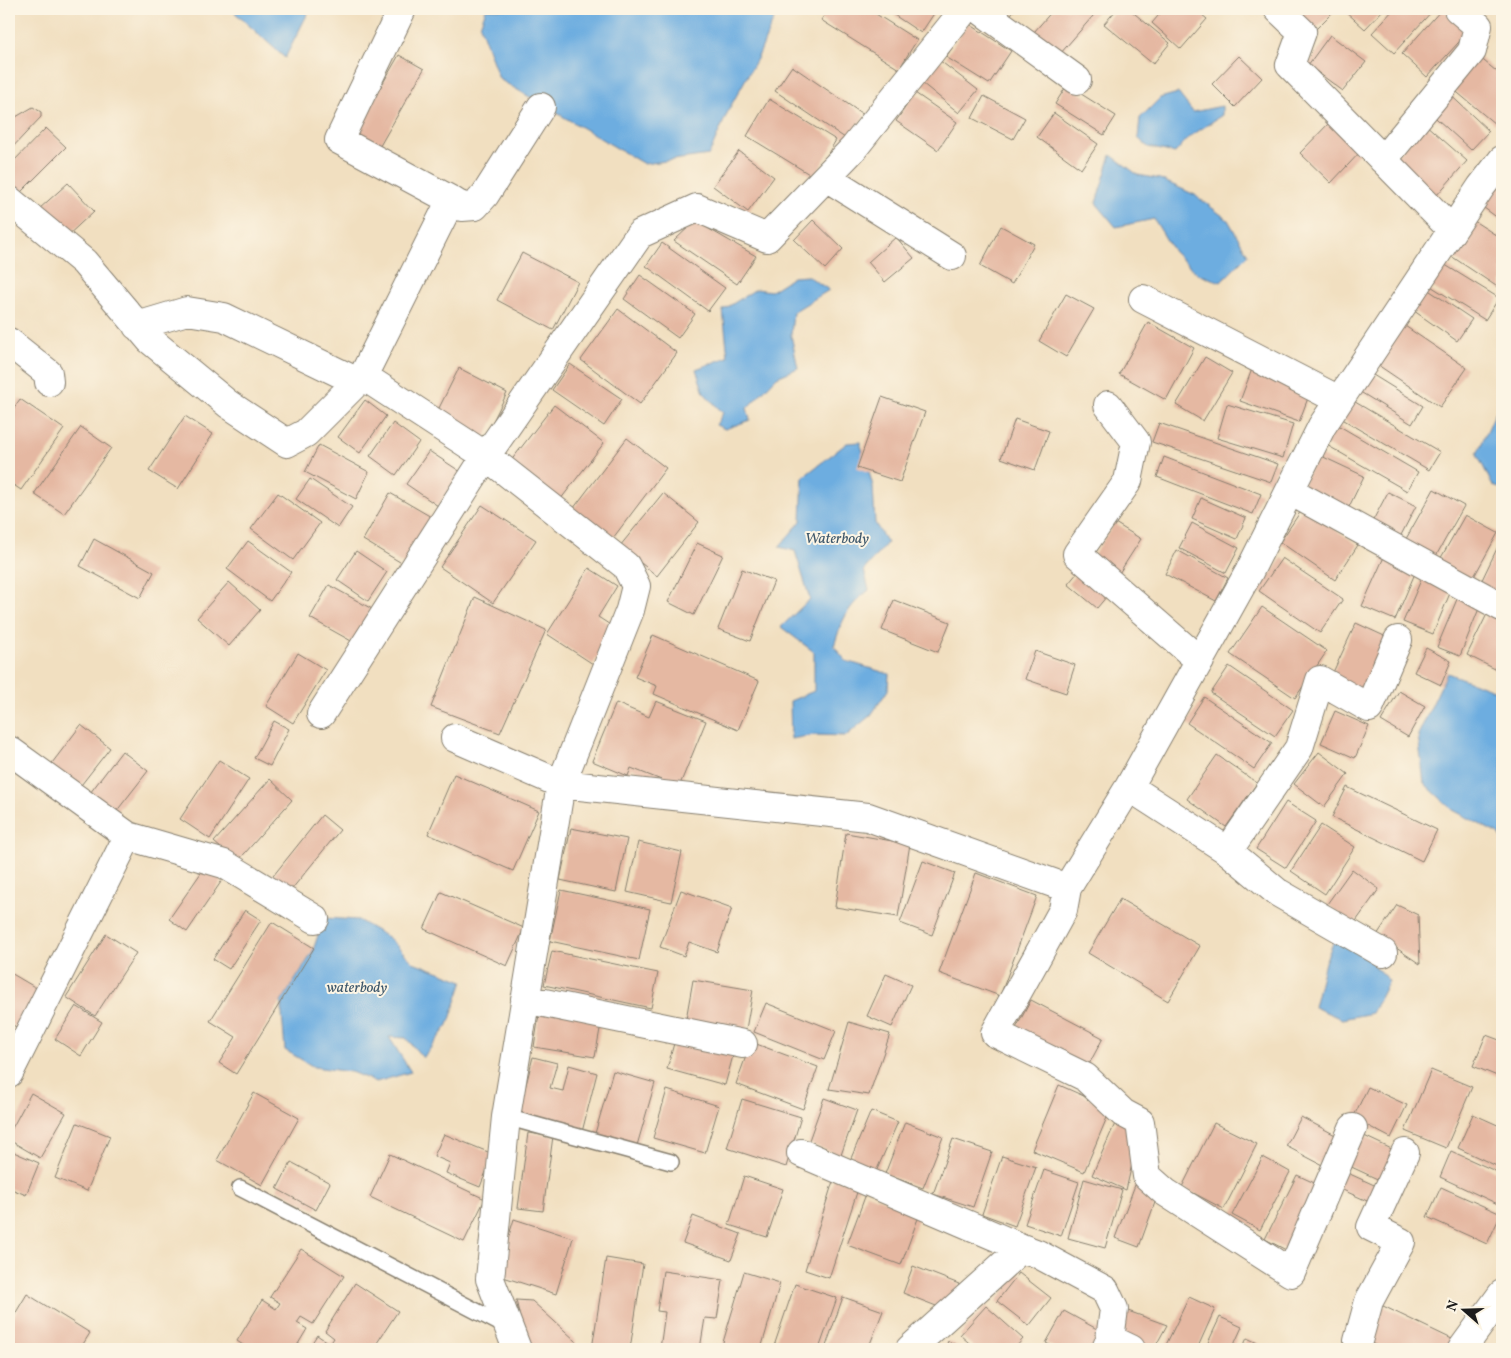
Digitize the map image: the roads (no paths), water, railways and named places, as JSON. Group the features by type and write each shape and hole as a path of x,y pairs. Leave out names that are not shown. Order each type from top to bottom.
{"street":[{"path":"402,9 339,140 462,207 474,206 485,195 540,107"},
{"path":"322,714 486,456 640,234 697,208 767,238 853,149 965,9"},
{"path":"979,9 1077,80"},
{"path":"1278,9 1302,32 1290,65 1452,230"},
{"path":"1383,160 1472,51 1478,26 1458,9"},
{"path":"1353,1128 1290,1273 1165,1192 1147,1176 1140,1122 1123,1113 1085,1077 995,1033 1064,910 1067,888 1129,787 1250,572 1322,426 1452,230 1502,160"},
{"path":"826,177 952,256"},
{"path":"9,200 84,262 150,340 228,404 287,443 306,433 360,379 451,200"},
{"path":"1143,299 1339,400"},
{"path":"138,326 188,311 224,317 360,379 486,456 626,566 636,586 630,610 561,784 525,999 506,1117 490,1279 512,1338"},
{"path":"9,342 48,373 49,382"},
{"path":"1108,405 1136,442 1128,481 1077,554 1200,661"},
{"path":"1290,491 1502,607"},
{"path":"1228,852 1299,748 1320,680 1369,708 1398,640"},
{"path":"455,738 561,784 868,816 1067,888"},
{"path":"9,750 128,836 224,864 315,919"},
{"path":"1129,787 1228,852 1277,892 1383,953"},
{"path":"9,1073 128,836"},
{"path":"525,999 743,1044"},
{"path":"801,1152 1038,1254 1105,1290 1114,1309 1116,1346"},
{"path":"1362,1346 1369,1301 1401,1242 1370,1227 1405,1153"},
{"path":"910,1349 1022,1248"},
{"path":"1462,1349 1502,1294"}],"lane":[{"path":"506,1117 671,1162"},
{"path":"240,1188 512,1338"}],"water":[{"path":"231,9 310,9 285,58"},
{"path":"486,9 778,9 758,57 729,109 709,155 644,164 499,79 480,26"},
{"path":"1178,93 1193,112 1222,106 1222,115 1188,138 1175,153 1148,147 1138,138 1140,118 1160,98"},
{"path":"1111,155 1138,175 1160,179 1195,195 1228,220 1248,255 1221,282 1198,274 1174,252 1154,219 1116,227 1096,203"},
{"path":"808,276 829,290 793,312 791,335 798,368 777,377 747,408 750,420 725,429 716,425 723,413 704,393 696,369 728,357 723,310 756,289 771,291 793,277"},
{"path":"1502,398 1502,489 1493,486 1477,454"},
{"name":"Waterbody","path":"860,442 873,486 875,523 887,543 864,570 869,590 850,608 834,646 846,661 889,674 888,690 871,715 846,736 814,735 791,739 790,701 814,691 814,652 781,627 810,599 795,551 779,547 801,521 803,477 847,443"},
{"path":"1447,673 1502,693 1502,839 1500,835 1453,810 1424,783 1418,735"},
{"name":"waterbody","path":"324,918 358,920 389,938 413,962 463,981 448,1025 423,1058 406,1038 389,1037 411,1072 376,1082 351,1072 314,1067 285,1050 281,1002 312,953"},
{"path":"1334,941 1359,950 1389,981 1372,1013 1342,1019 1314,1007 1325,962"}]}
